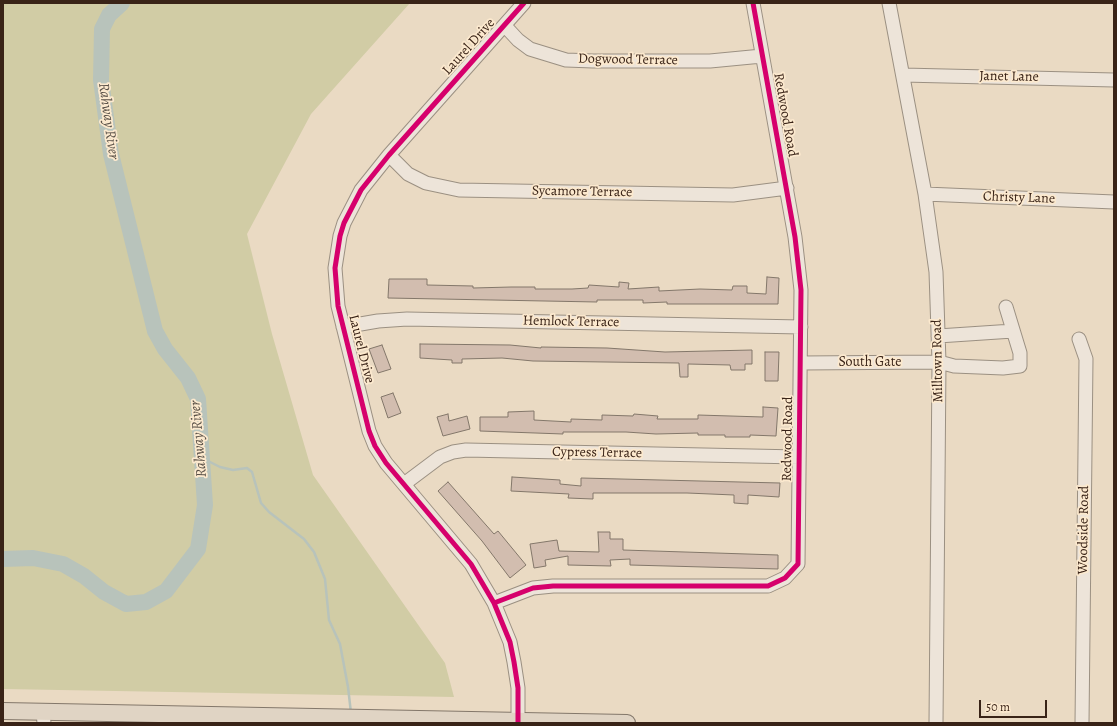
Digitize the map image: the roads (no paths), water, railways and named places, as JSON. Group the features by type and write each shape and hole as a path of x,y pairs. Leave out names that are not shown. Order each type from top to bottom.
{"main road":[{"path":"3,711 44,718 366,717 518,722 627,723"}],"street":[{"name":"Laurel Drive","path":"518,722 518,688 510,642 494,603 471,564 386,463 375,446 369,432 338,306 335,268 340,236 344,223 360,190 389,155 524,3"},
{"name":"Redwood Road","path":"494,603 533,588 553,586 759,587 777,583 792,572 798,564 801,290 795,237 787,188 753,3"},
{"name":"Milltown Road","path":"889,3 925,194 936,272 939,362 936,723"},
{"name":"Dogwood Terrace","path":"505,26 518,40 530,49 566,60 593,62 710,61 762,56"},
{"name":"Janet Lane","path":"903,75 1114,80"},
{"name":"Sycamore Terrace","path":"389,155 408,174 426,183 459,190 733,195 787,188"},
{"name":"Christy Lane","path":"925,194 1114,202"},
{"path":"938,336 1013,331 1006,307"},
{"name":"Hemlock Terrace","path":"343,327 407,319 800,327"},
{"name":"South Gate","path":"801,363 939,362 954,366 1003,368 1020,366 1020,353 1013,331"},
{"name":"Woodside Road","path":"1079,339 1086,360 1082,723"},
{"name":"Cypress Terrace","path":"404,484 440,457 452,452 466,450 799,457"}],"waterway":[{"name":"Rahway River","path":"3,559 33,558 63,564 84,576 104,592 126,604 146,602 166,591 198,549 205,505 198,399 188,378 165,349 155,331 111,154 101,80 102,29 109,15 122,3"},
{"path":"202,458 220,467 233,470 247,468 252,472 261,503 269,512 304,539 314,552 325,579 329,620 340,644 351,713"}]}
